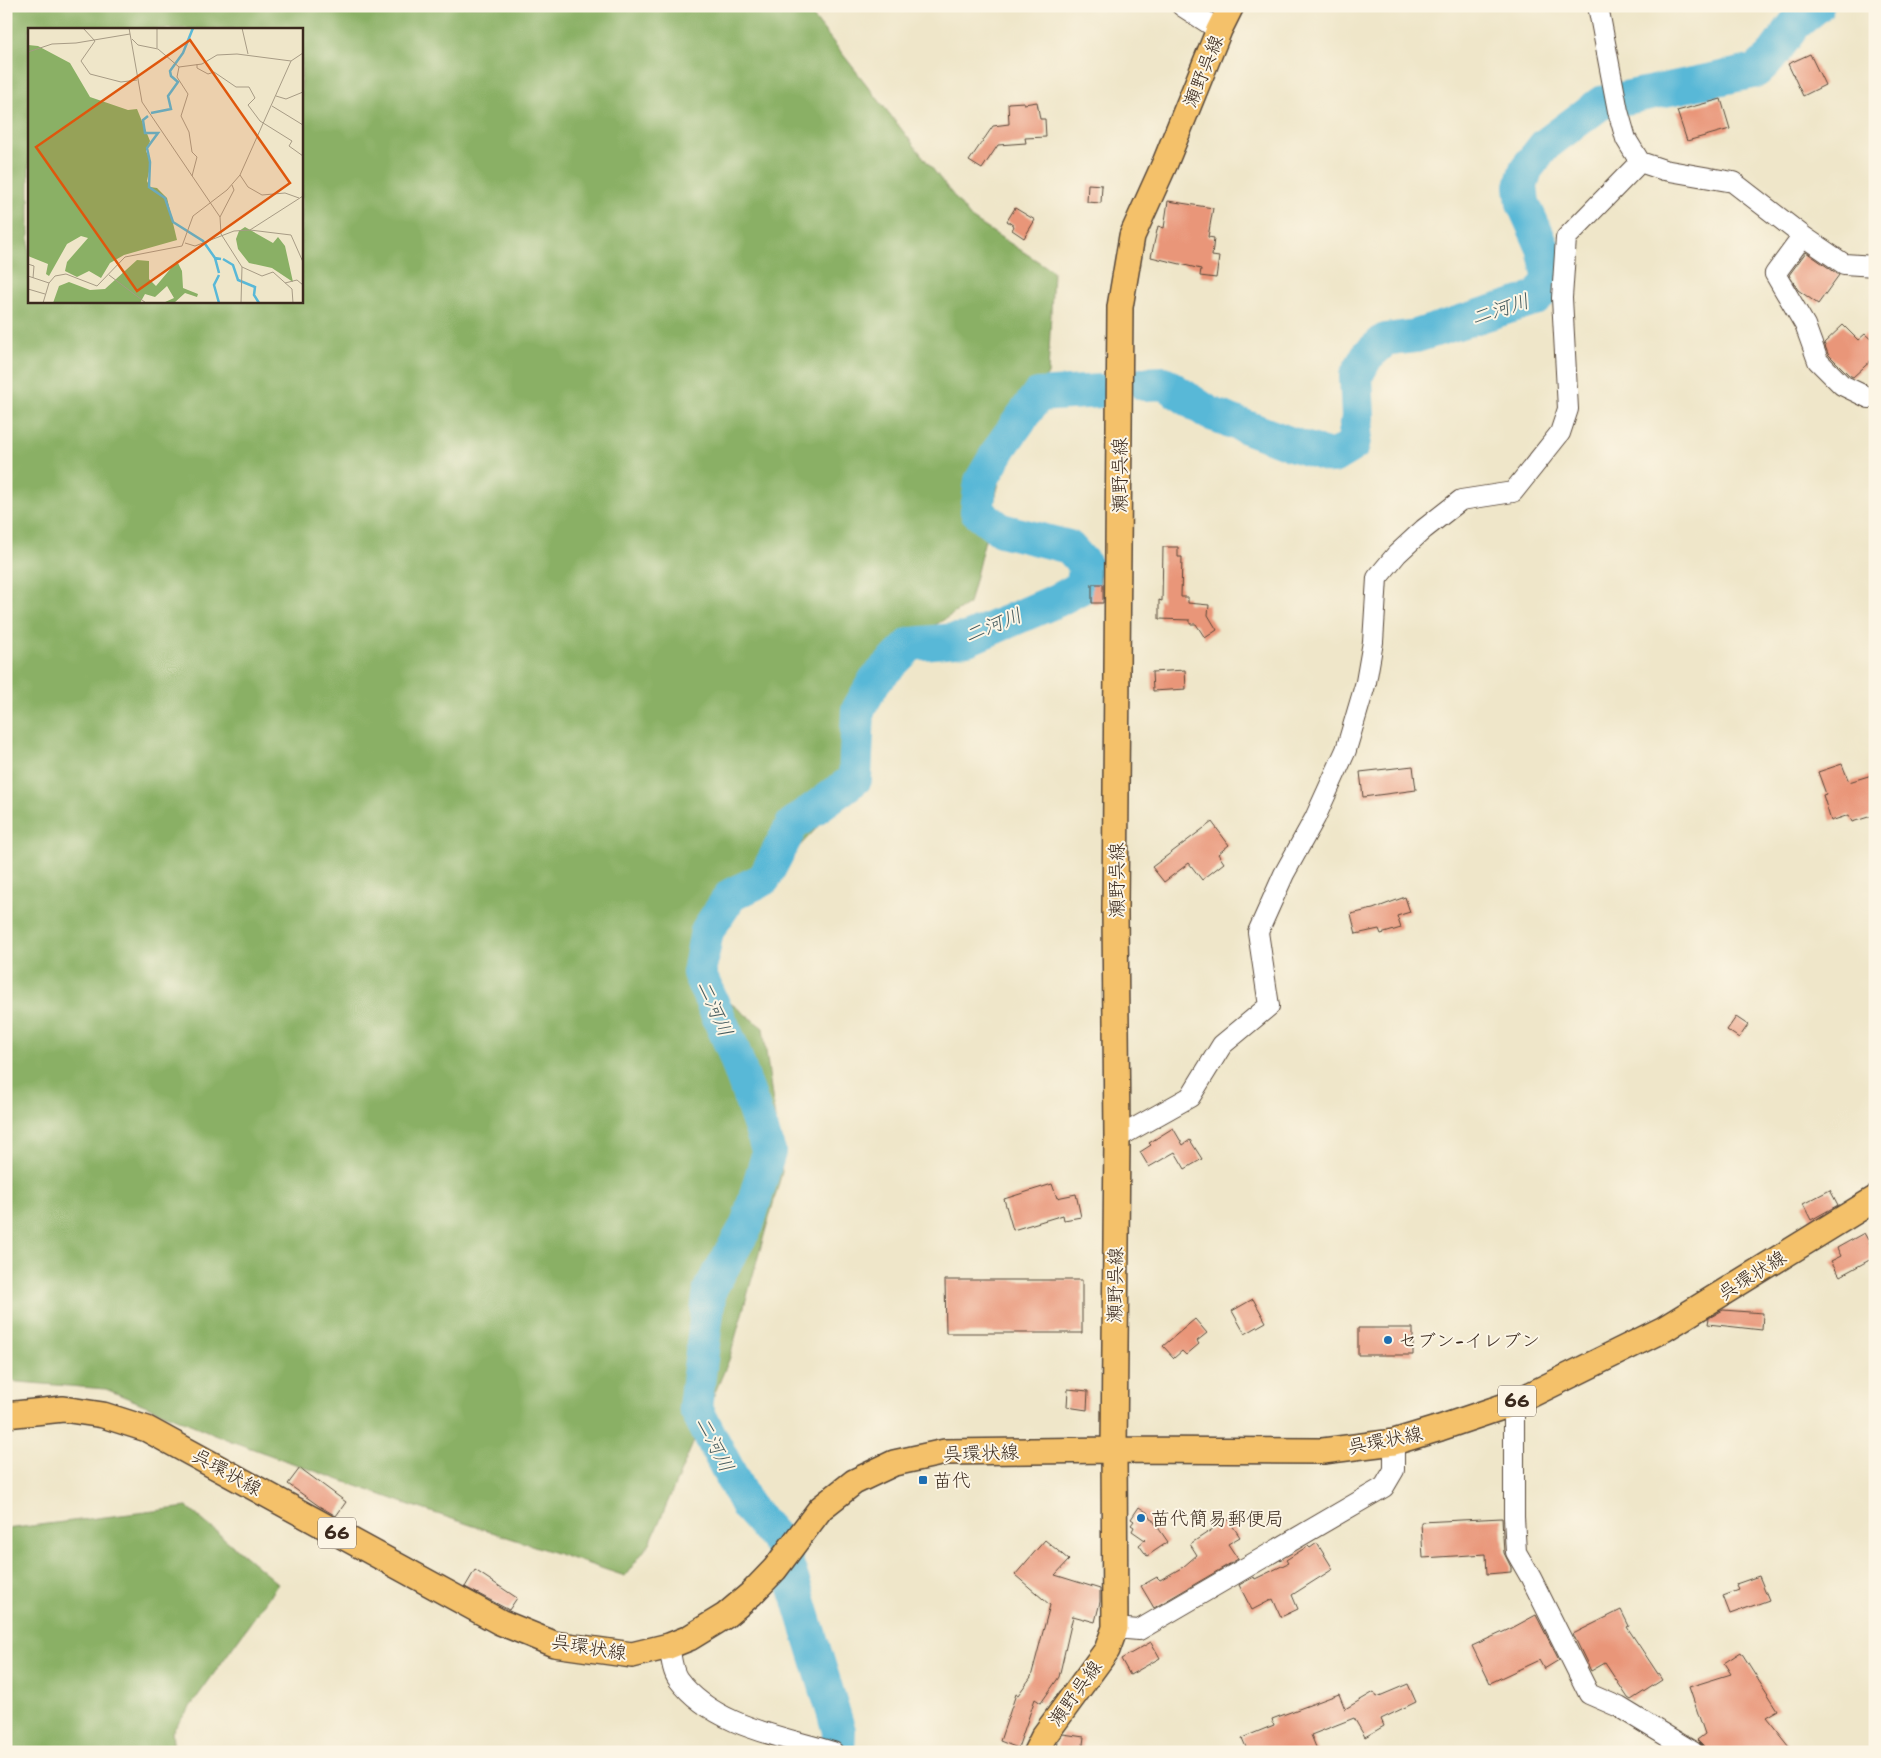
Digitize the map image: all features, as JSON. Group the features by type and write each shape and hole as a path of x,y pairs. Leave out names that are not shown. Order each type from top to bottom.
{"main road":[{"name":"瀬野呉線","path":"1036,1752 1044,1736 1107,1650 1115,1628 1114,1450 1117,1138 1115,910 1120,307 1132,236 1165,163 1219,30 1231,6"},
{"name":"呉環状線","path":"6,1415 63,1409 103,1415 147,1429 500,1622 554,1644 632,1655 669,1646 689,1638 725,1616 751,1594 775,1569 821,1508 854,1482 894,1463 945,1452 1114,1450 1323,1451 1394,1442 1514,1403 1664,1329 1875,1199"}],"street":[{"path":"1182,6 1219,30"},
{"path":"1598,6 1618,111 1626,139 1640,162 1664,170 1733,182 1803,236 1844,264 1875,266"},
{"path":"1117,1138 1190,1097 1222,1045 1269,1006 1258,932 1284,874 1315,818 1346,750 1366,682 1373,642 1377,578 1397,554 1424,529 1461,500 1513,492 1560,433 1568,409 1562,298 1566,238 1640,162"},
{"path":"1803,236 1775,274 1805,325 1818,361 1842,385 1869,398 1875,398"},
{"path":"1514,1403 1514,1517 1516,1552 1589,1694 1619,1707 1693,1752"},
{"path":"1115,1628 1139,1630 1384,1487 1394,1470 1394,1442"},
{"path":"669,1646 677,1678 706,1706 740,1724 833,1752"}],"green space":[{"path":"6,6 805,6 971,218 1053,271 1048,374 1013,426 969,604 882,658 862,781 762,885 722,910 703,982 763,1028 782,1172 729,1360 650,1543 625,1576 407,1504 231,1441 106,1389 6,1381"},
{"path":"187,1507 278,1584 172,1732 174,1752 6,1752 6,1529"}],"building":[{"path":"1810,54 1825,85 1803,96 1788,64"},
{"path":"1721,99 1730,129 1687,141 1677,111"},
{"path":"1024,102 1024,104 1037,102 1040,119 1045,119 1046,137 1025,138 1026,143 998,145 982,169 969,161 993,126 1009,124 1008,103"},
{"path":"1088,184 1102,185 1101,203 1087,202"},
{"path":"1168,201 1213,208 1208,237 1214,238 1212,256 1219,257 1216,278 1200,276 1201,269 1151,257 1158,226 1164,228"},
{"path":"1015,208 1035,220 1024,238 1012,230 1014,226 1007,221"},
{"path":"1806,252 1839,275 1818,304 1798,290 1789,275"},
{"path":"1843,325 1858,340 1865,334 1875,343 1875,357 1853,377 1828,354 1824,343"},
{"path":"1163,547 1178,547 1178,557 1182,557 1181,597 1188,597 1188,603 1209,605 1208,615 1217,630 1205,638 1196,624 1190,624 1190,620 1159,619 1159,600 1162,601"},
{"path":"1092,584 1103,584 1103,603 1092,603"},
{"path":"1185,670 1186,689 1153,691 1152,672"},
{"path":"1842,764 1849,782 1875,774 1875,815 1852,822 1849,815 1831,821 1823,795 1826,794 1818,772"},
{"path":"1413,766 1416,790 1363,797 1360,772"},
{"path":"1212,822 1229,845 1218,854 1224,863 1202,880 1189,863 1164,882 1152,867"},
{"path":"1405,897 1410,912 1397,916 1401,928 1381,934 1379,929 1356,934 1351,914 1373,909"},
{"path":"1736,1017 1748,1025 1739,1038 1727,1030"},
{"path":"1173,1128 1183,1145 1190,1140 1202,1159 1185,1169 1175,1152 1149,1167 1140,1152 1151,1145 1149,1143"},
{"path":"1052,1184 1057,1198 1076,1194 1081,1217 1064,1220 1063,1215 1013,1230 1004,1199"},
{"path":"1830,1190 1838,1205 1811,1220 1803,1204"},
{"path":"1864,1233 1875,1252 1875,1257 1840,1276 1831,1261 1841,1256 1837,1248"},
{"path":"945,1280 1082,1280 1082,1333 946,1333"},
{"path":"1253,1299 1266,1322 1245,1334 1232,1311"},
{"path":"1723,1310 1763,1313 1762,1330 1708,1324 1709,1318"},
{"path":"1195,1319 1207,1333 1197,1341 1199,1344 1186,1355 1182,1351 1174,1358 1163,1346"},
{"name":"セブン-イレブン","path":"1358,1328 1413,1328 1413,1355 1358,1355"},
{"path":"1068,1389 1088,1391 1087,1410 1067,1407"},
{"path":"300,1468 346,1502 336,1516 288,1484"},
{"path":"1139,1507 1148,1513 1168,1542 1147,1556 1139,1545 1145,1540 1132,1531 1134,1527 1131,1525 1134,1521 1131,1519"},
{"path":"1502,1518 1504,1553 1511,1567 1511,1572 1487,1574 1486,1554 1423,1558 1421,1522"},
{"path":"1228,1519 1240,1537 1228,1544 1238,1559 1154,1608 1141,1586 1157,1577 1160,1580 1183,1567 1197,1555 1190,1544"},
{"path":"1045,1540 1069,1560 1055,1575 1100,1589 1100,1602 1095,1622 1073,1616 1059,1677 1041,1703 1035,1699 1018,1748 1000,1741 1016,1694 1018,1695 1031,1677 1050,1605 1015,1575"},
{"path":"1317,1543 1333,1569 1292,1595 1298,1609 1281,1617 1273,1599 1252,1610 1239,1585 1288,1563 1286,1560 1308,1546 1310,1548"},
{"path":"475,1570 517,1598 509,1610 465,1587"},
{"path":"1759,1576 1769,1600 1730,1614 1723,1596 1739,1590 1736,1584"},
{"path":"1621,1610 1629,1626 1627,1627 1662,1680 1631,1700 1605,1663 1591,1671 1573,1634"},
{"path":"1536,1615 1559,1660 1544,1669 1539,1660 1490,1683 1472,1646"},
{"path":"1151,1642 1160,1658 1130,1675 1121,1659"},
{"path":"1741,1652 1778,1710 1766,1717 1794,1752 1705,1752 1703,1746 1697,1740 1705,1734 1689,1687 1731,1674 1724,1663"},
{"path":"1408,1684 1416,1702 1381,1719 1384,1726 1365,1737 1354,1718 1311,1735 1318,1752 1248,1752 1242,1738 1274,1725 1272,1719 1339,1694 1345,1709 1374,1692 1377,1697"},
{"path":"1063,1734 1084,1737 1082,1752 1057,1752 1058,1741"}],"waterway":[{"name":"二河川","path":"1144,384 1164,383 1209,413 1294,445 1333,457 1353,445 1358,417 1356,376 1367,356 1385,340 1416,336 1537,298 1550,279 1543,248 1523,203 1521,186 1526,169 1545,145 1601,103 1756,71 1770,58 1795,24 1817,6"},
{"name":"二河川","path":"838,1752 839,1731 780,1543 747,1506 695,1407 710,1289 747,1225 769,1152 732,1047 699,973 707,931 731,895 764,879 792,825 855,779 858,710 875,680 911,644 967,639 1058,600 1082,587 1086,566 1069,547 1001,530 977,511 981,481 1002,445 1038,395 1101,391"}],"place":[{"name":"セブン-イレブン","path":"1388,1340"},
{"name":"苗代","path":"923,1480"},
{"name":"苗代簡易郵便局","path":"1141,1518"}]}
